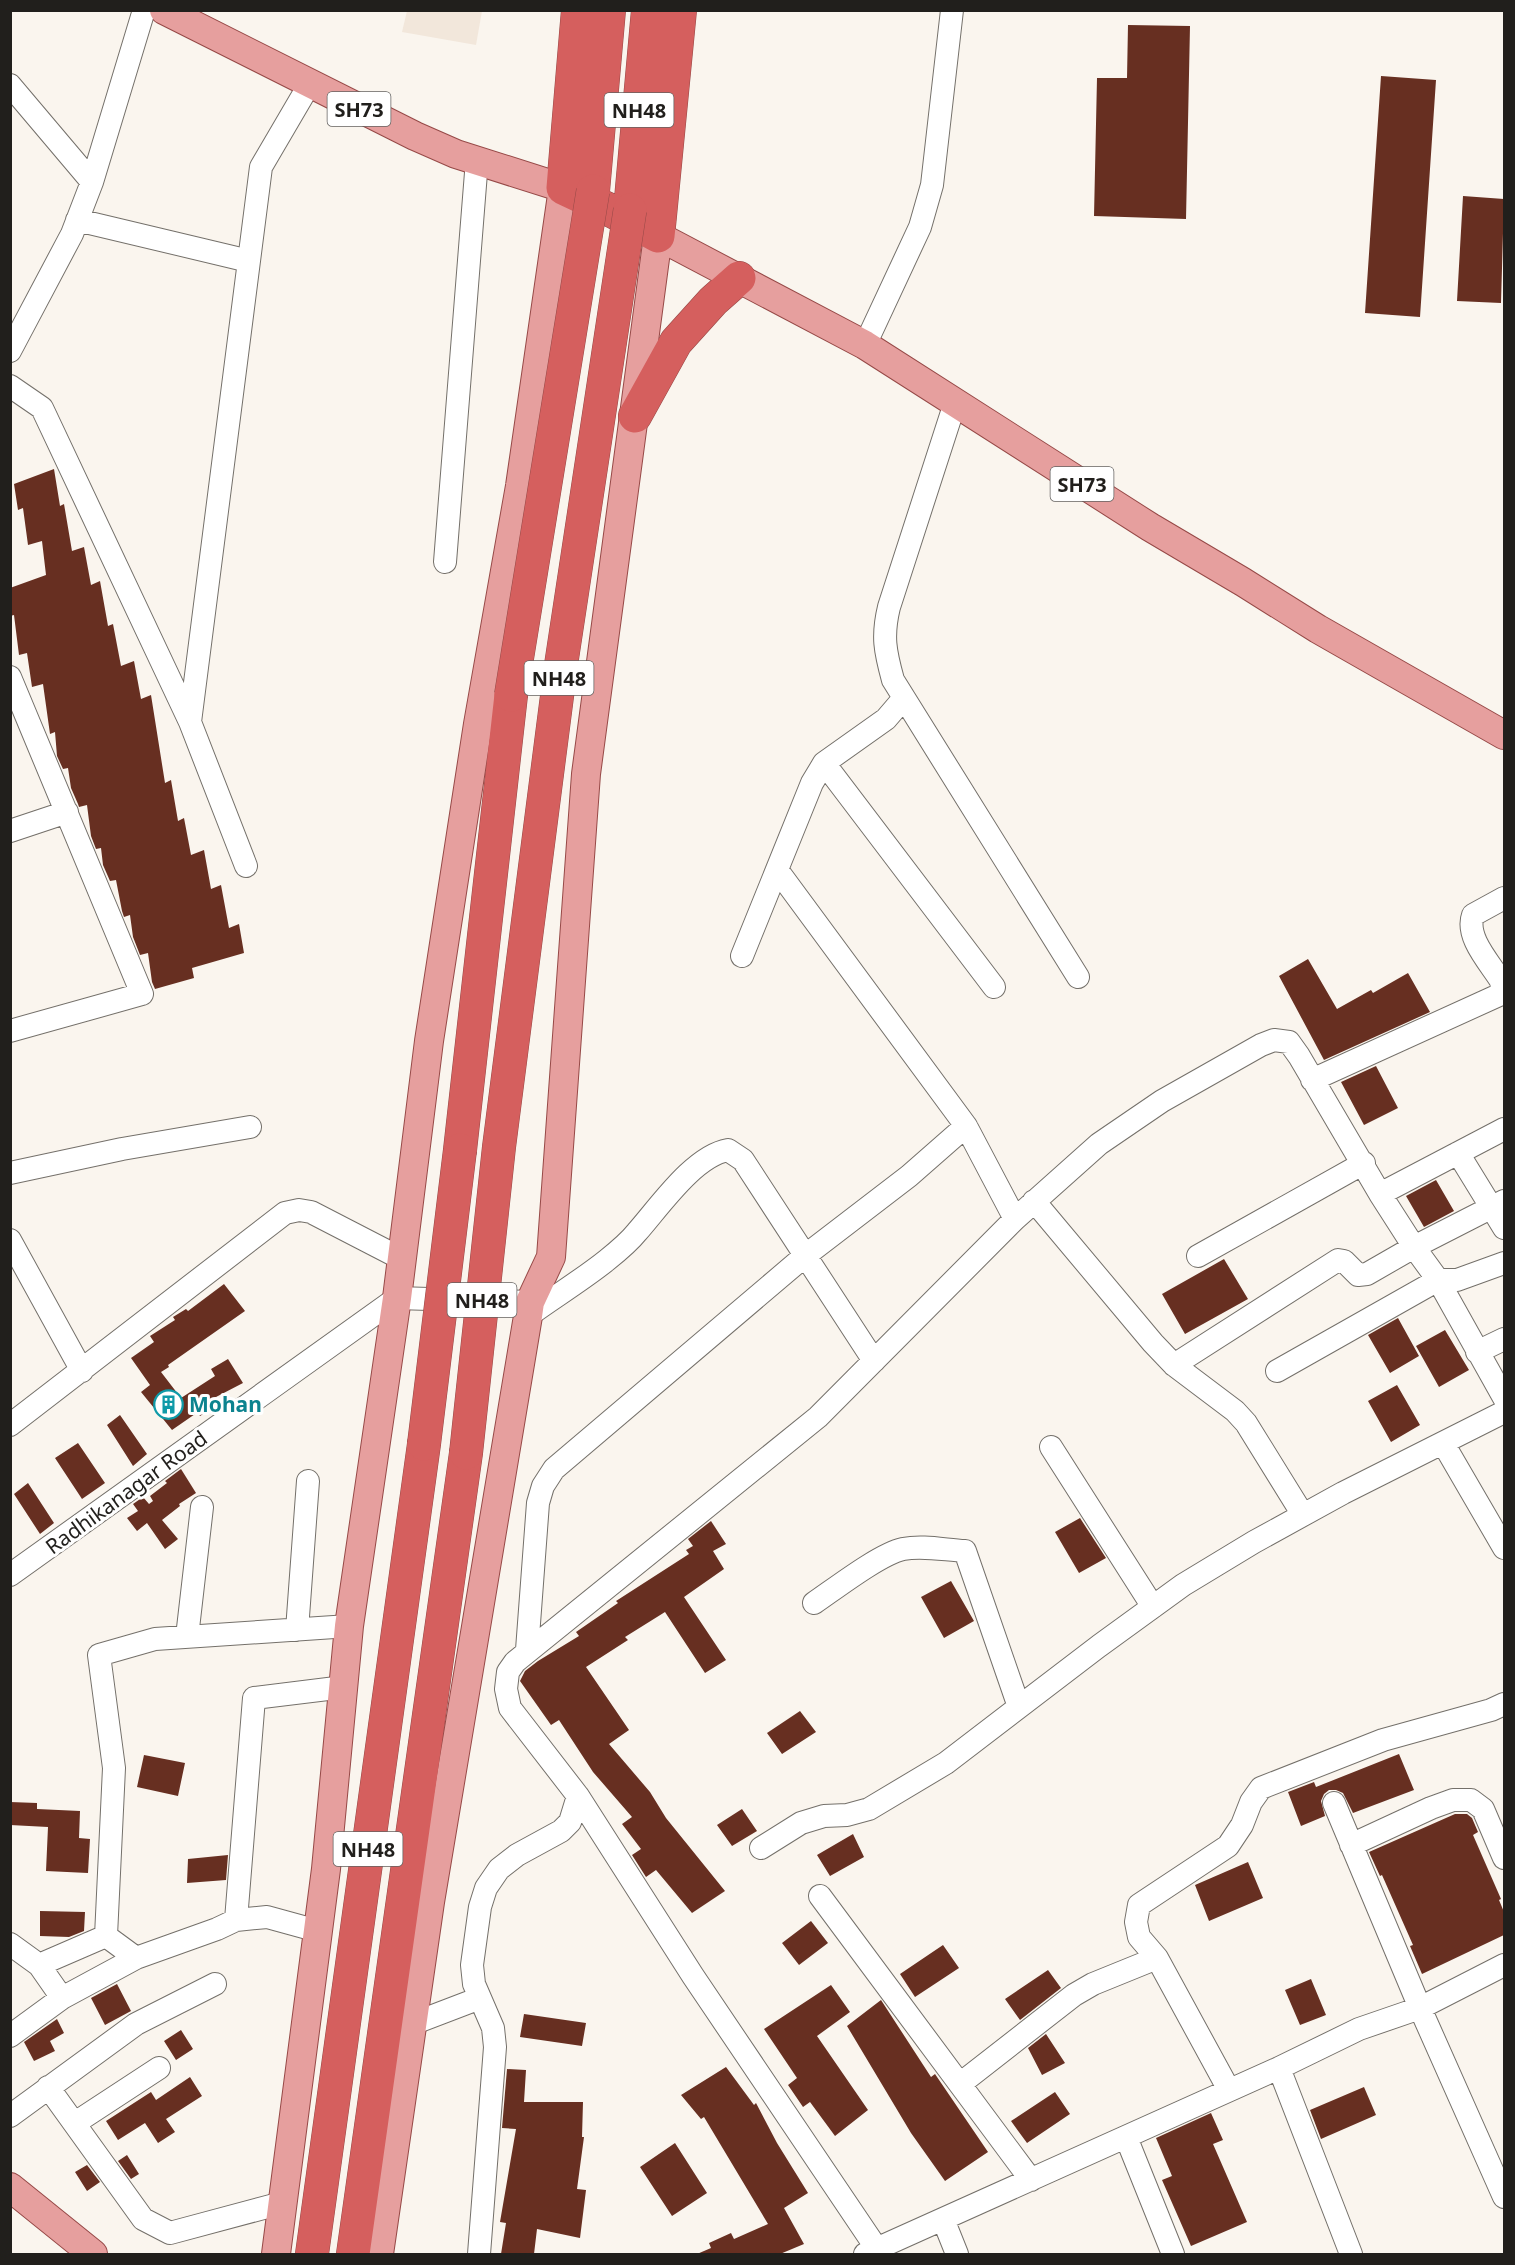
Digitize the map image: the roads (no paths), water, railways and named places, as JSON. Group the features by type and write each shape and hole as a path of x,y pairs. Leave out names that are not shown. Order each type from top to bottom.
{"highway":[{"path":"563,188 578,10"},
{"name":"NH48","path":"312,2254 426,1432 511,695 593,191 609,10"},
{"name":"NH48","path":"353,2254 466,1453 499,1147 561,665 630,210 648,10"},
{"path":"658,236 680,10"},
{"name":"SH73","path":"563,188 658,236"},
{"path":"635,416 676,342 713,301 739,278"}],"main road":[{"name":"SH73","path":"164,10 309,85 415,136 456,154 563,188"},
{"path":"276,2254 318,1931 349,1626 397,1298 429,1041 478,723 520,486 563,188"},
{"name":"SH73","path":"658,236 865,345 1150,527 1317,628 1504,735"},
{"path":"379,2254 430,1902 529,1309 551,1257 586,774 658,236"},
{"path":"10,2187 80,2251"}],"street":[{"path":"10,351 72,234 92,182 144,10"},
{"path":"865,345 920,227 932,185 952,10"},
{"path":"10,85 92,182"},
{"path":"190,722 261,167 309,85"},
{"path":"445,562 477,160"},
{"path":"77,220 249,261"},
{"path":"10,386 42,408 190,722 246,866"},
{"path":"955,403 884,627 884,649 893,680 1078,977"},
{"path":"10,677 141,994 10,1031"},
{"path":"742,956 812,783 824,763 886,719 904,698"},
{"path":"824,763 994,987"},
{"path":"10,831 67,812"},
{"path":"778,871 966,1126 1015,1219"},
{"path":"1312,1080 1499,995 1502,987 1501,981 1472,935 1470,923 1473,915 1504,898"},
{"path":"1504,1398 1438,1281 1380,1194 1364,1163 1289,1042 1274,1040 1261,1045 1162,1101 1099,1144 1015,1219 818,1417 527,1650 508,1672 506,1689 510,1708 578,1796 871,2252 1359,2030 1420,2008 1504,1965"},
{"path":"527,1650 538,1503 543,1486 554,1469 806,1255 909,1176 966,1126"},
{"path":"10,1173 122,1149 250,1127"},
{"path":"1380,1194 1458,1153 1502,1136"},
{"path":"397,1298 529,1309 607,1260 636,1233 664,1198 703,1161 717,1152 728,1150 744,1160 874,1360"},
{"path":"1458,1153 1498,1205 1504,1228"},
{"path":"1198,1256 1364,1163"},
{"path":"1034,1201 1174,1365 1246,1423 1304,1515"},
{"path":"1174,1365 1338,1260 1344,1261 1358,1275 1367,1274 1414,1247 1498,1205"},
{"path":"10,1425 285,1213 299,1210 312,1212 402,1259"},
{"path":"10,1240 82,1371"},
{"path":"1277,1371 1438,1281 1457,1280 1504,1263"},
{"name":"Radhikanagar Road","path":"10,1575 397,1298"},
{"path":"1477,1352 1504,1339"},
{"path":"761,1848 801,1822 869,1809 946,1763 1183,1585 1304,1515 1504,1412"},
{"path":"1443,1443 1504,1548"},
{"path":"1051,1447 1153,1607"},
{"path":"297,1630 308,1481"},
{"path":"187,1637 202,1507"},
{"path":"814,1603 889,1554 903,1549 965,1551 1020,1707"},
{"path":"106,1936 114,1768 99,1654 155,1640 349,1626"},
{"path":"236,1920 254,1698 344,1687"},
{"path":"1228,2090 1156,1958 1139,1937 1137,1922 1139,1905 1228,1846 1242,1826 1251,1802 1261,1788 1383,1740 1491,1710 1504,1704"},
{"path":"479,2254 495,2047 493,2028 474,1984 472,1965 480,1907 486,1888 499,1869 561,1832 570,1822 578,1796"},
{"path":"1351,1845 1431,1808 1453,1800 1471,1800 1483,1809 1504,1858"},
{"path":"1334,1803 1420,2008 1504,2197"},
{"path":"820,1896 1031,2180"},
{"path":"10,2036 63,1998 136,1958 236,1920 267,1917 318,1931"},
{"path":"106,1936 136,1958"},
{"path":"39,1965 106,1936"},
{"path":"10,1944 39,1965 63,1998"},
{"path":"960,2084 1074,1995 1093,1984 1156,1958"},
{"path":"10,2115 136,2024 215,1984"},
{"path":"412,2024 480,1998"},
{"path":"75,2123 159,2068"},
{"path":"1279,2068 1351,2254"},
{"path":"48,2087 143,2219 170,2233 282,2203"},
{"path":"1126,2137 1173,2254"},
{"path":"943,2219 957,2254"}],"place":[{"name":"Mohan","path":"168,1404"}]}
